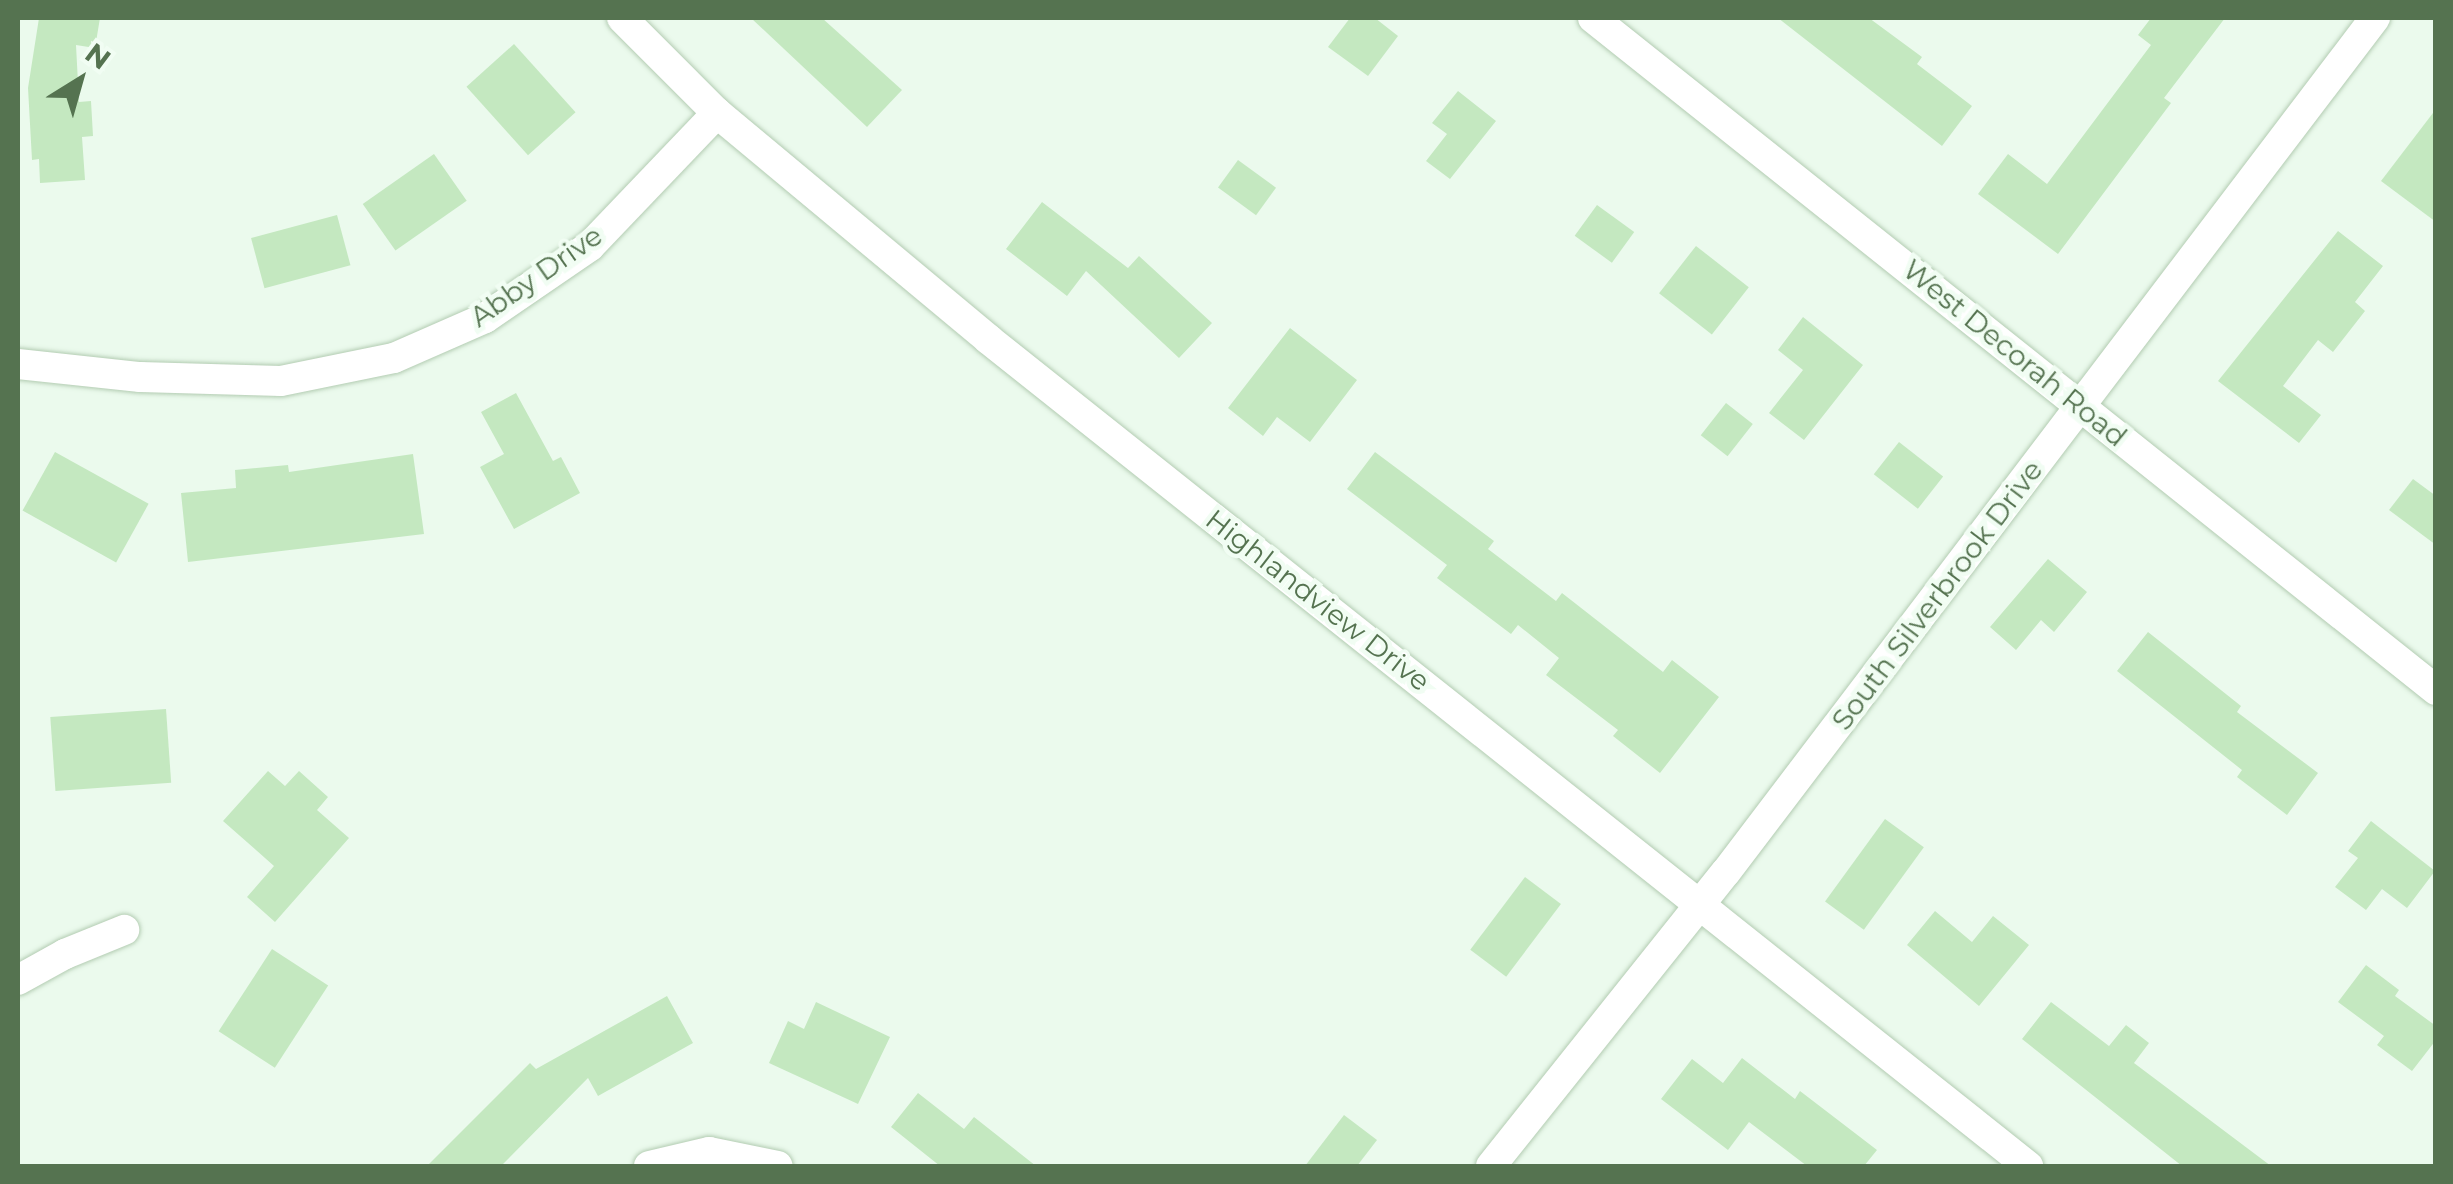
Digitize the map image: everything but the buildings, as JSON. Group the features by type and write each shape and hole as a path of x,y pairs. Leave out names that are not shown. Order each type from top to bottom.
{"street":[{"name":"Highlandview Drive","path":"622,18 717,113 1004,351 2028,1166"},
{"name":"West Decorah Road","path":"1593,18 2436,690"},
{"name":"South Silverbrook Drive","path":"1491,1166 1701,904 2375,18"},
{"name":"Abby Drive","path":"18,364 140,377 281,381 394,358 484,318 590,246 717,113"},
{"path":"18,980 65,954 124,930"},
{"path":"648,1166 665,1159 709,1152 778,1166"}]}
